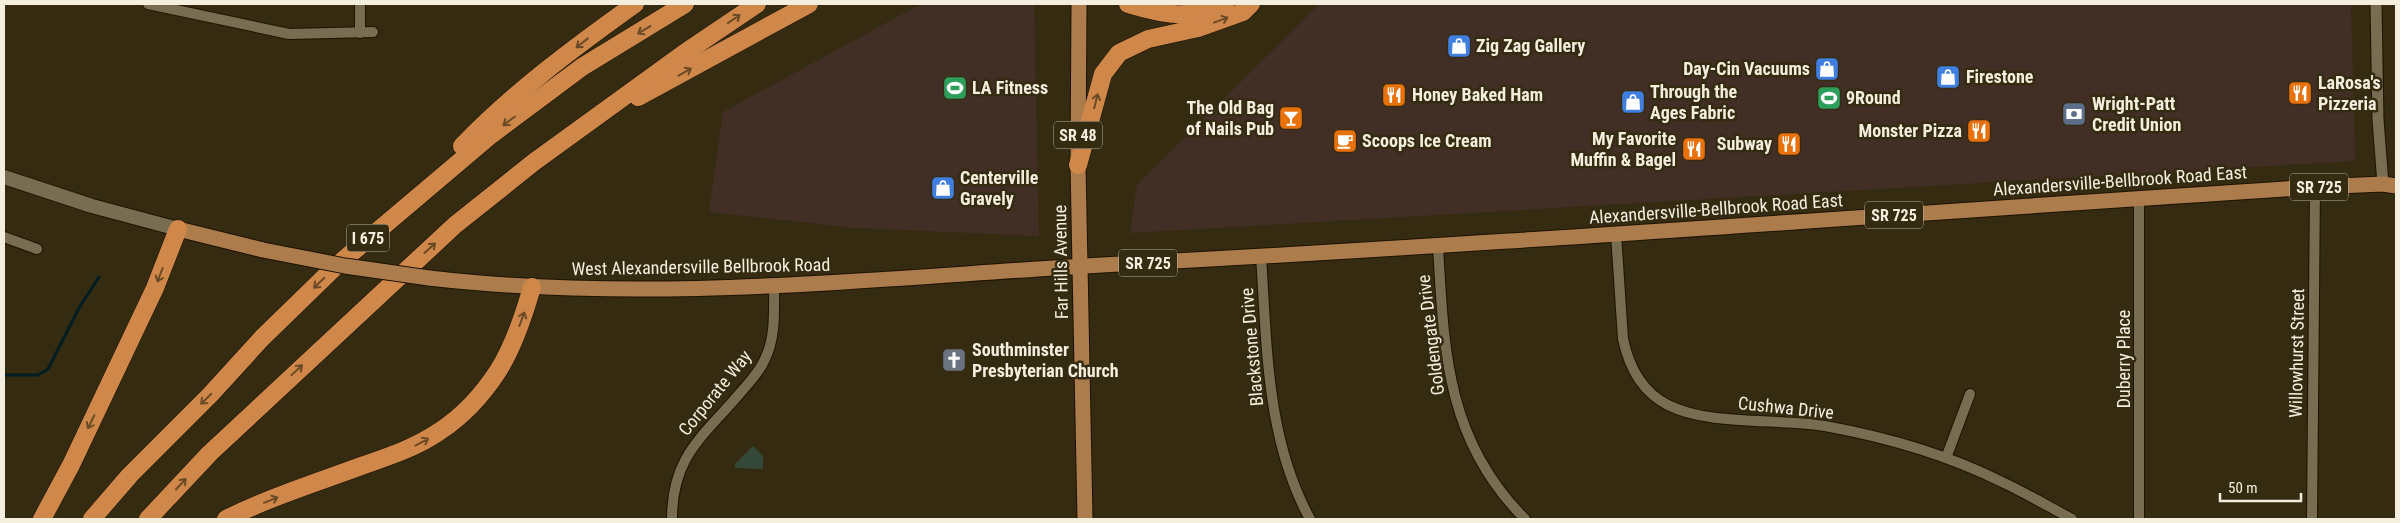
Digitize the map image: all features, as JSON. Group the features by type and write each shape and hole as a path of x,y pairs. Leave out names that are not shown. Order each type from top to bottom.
{"highway":[{"path":"397,214 494,113 551,66 635,4"},
{"name":"I 675","path":"92,519 130,475 210,395 262,338 335,267 490,135 575,72 685,4"},
{"name":"I 675","path":"148,519 210,453 455,226 534,162 618,100 757,4"},
{"path":"581,129 809,4"},
{"path":"1128,4 1152,11 1184,15 1198,14 1225,4"},
{"path":"1078,165 1103,74 1119,53 1148,39 1198,28 1243,12 1251,4"},
{"path":"42,519 150,300 178,229"},
{"path":"226,519 278,497 404,451 441,431 468,408 498,370 523,317 532,287"}],"main road":[{"name":"Far Hills Avenue","path":"1079,4 1078,165 1085,519"},
{"name":"West Alexandersville Bellbrook Road","path":"4,177 92,206 263,250 346,266 429,278 532,287 657,290 940,277 1081,267"},
{"name":"Alexandersville-Bellbrook Road East","path":"1081,267 1438,246 2139,198 2392,183"}],"street":[{"path":"148,4 270,32 289,34 373,32"},
{"path":"360,4 360,33"},
{"path":"2376,4 2378,120 2392,183"},
{"name":"Willowhurst Street","path":"2312,519 2315,187"},
{"name":"Duberry Place","path":"2139,198 2139,519"},
{"name":"Cushwa Drive","path":"1616,234 1623,339 1626,354 1639,380 1655,397 1695,416 1824,426 1874,436 1946,458 2001,482 2072,519"},
{"path":"4,237 37,249"},
{"name":"Goldengate Drive","path":"1438,246 1451,384 1463,426 1484,469 1497,488 1525,519"},
{"name":"Blackstone Drive","path":"1261,256 1271,394 1286,458 1310,519"},
{"name":"Corporate Way","path":"672,519 677,477 693,444 737,397 765,361 773,330 774,285"},
{"path":"1946,458 1970,394"}],"shaded area":[{"path":"941,4 1034,4 1039,236 856,228 709,212 723,112 917,6"},
{"path":"1319,4 2351,4 2355,161 1130,233 1137,185"}],"green space":[{"path":"753,446 763,456 763,469 735,468 735,464"}],"waterway":[{"path":"4,375 38,375 48,369 79,308 99,277"}],"place":[{"name":"Zig Zag Gallery","path":"1459,46"},
{"name":"Day-Cin Vacuums","path":"1827,69"},
{"name":"Firestone","path":"1948,77"},
{"name":"LA Fitness","path":"955,88"},
{"name":"LaRosa's Pizzeria","path":"2300,93"},
{"name":"Honey Baked Ham","path":"1394,95"},
{"name":"9Round","path":"1829,98"},
{"name":"Through the Ages Fabric","path":"1633,102"},
{"name":"Wright-Patt Credit Union","path":"2074,114"},
{"name":"The Old Bag of Nails Pub","path":"1291,118"},
{"name":"Monster Pizza","path":"1979,131"},
{"name":"Scoops Ice Cream","path":"1345,141"},
{"name":"Subway","path":"1789,144"},
{"name":"My Favorite Muffin & Bagel","path":"1694,149"},
{"name":"Centerville Gravely","path":"943,188"},
{"name":"Southminster Presbyterian Church","path":"954,360"}]}
